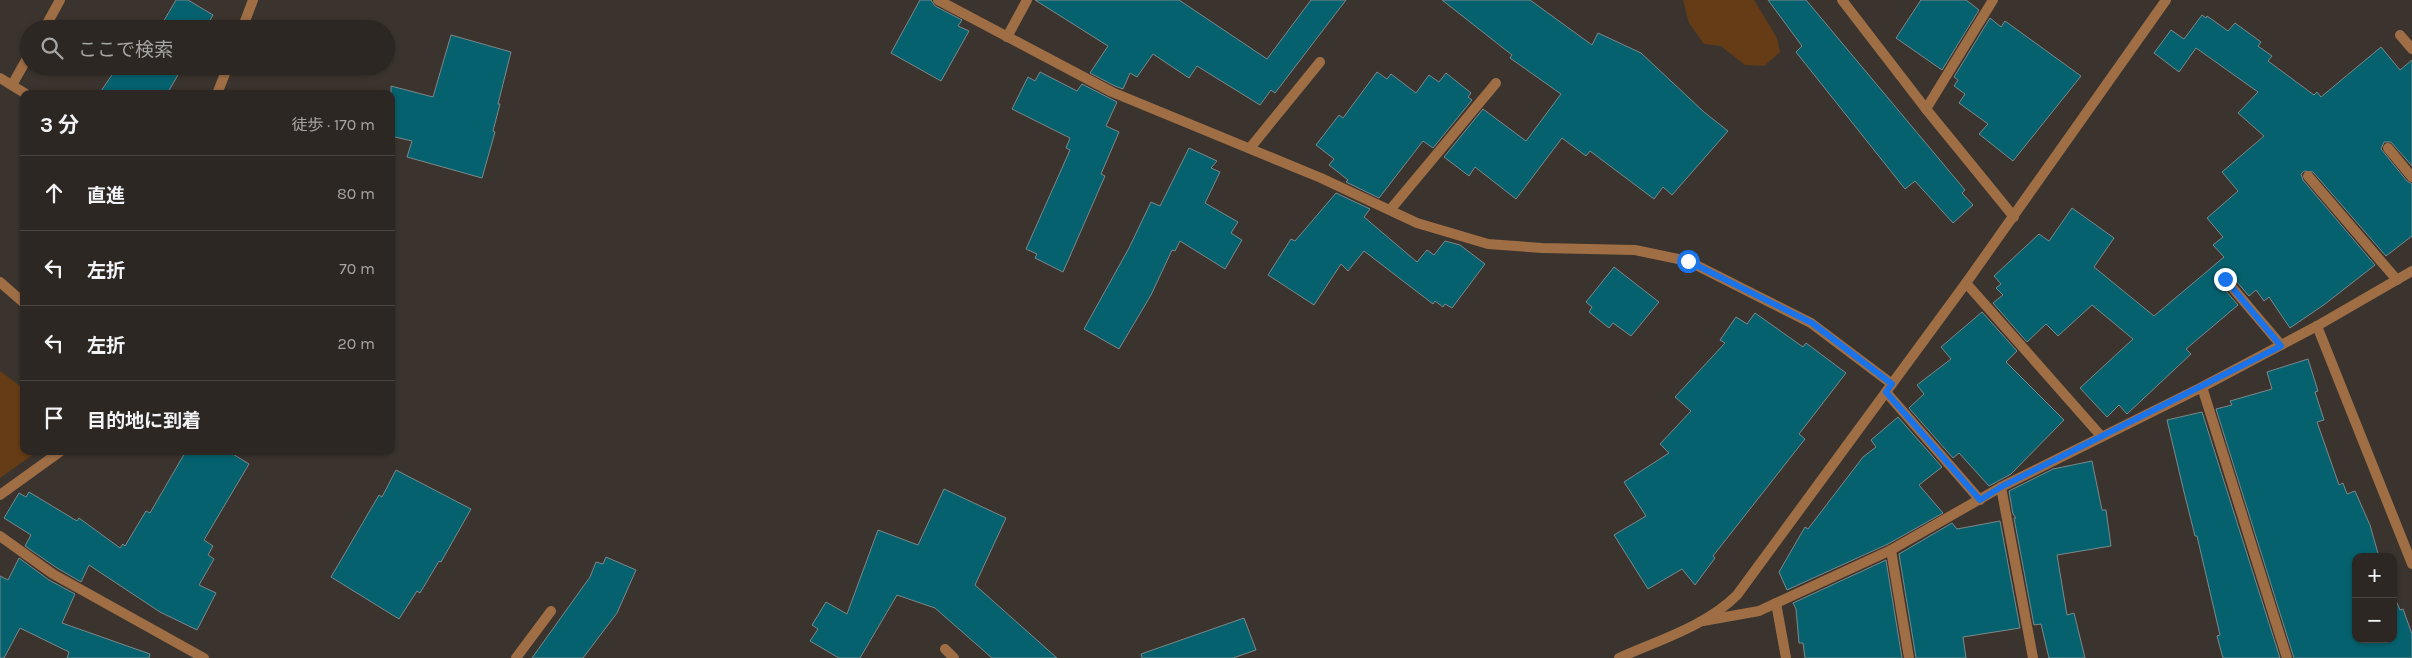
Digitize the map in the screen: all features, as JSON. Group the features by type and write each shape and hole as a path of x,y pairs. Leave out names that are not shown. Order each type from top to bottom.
{"street":[{"path":"49,20 60,0"},
{"path":"245,20 253,0"},
{"path":"938,0 1112,92 1250,148 1417,223 1488,244 1542,248 1634,250 1688,261 1812,323 1889,388 1980,500"},
{"path":"1007,37 1027,0"},
{"path":"1842,0 1926,109 2014,217"},
{"path":"1926,109 1993,0"},
{"path":"1619,658 1702,621 1723,608 1737,595 2014,217 2166,0"},
{"path":"2400,35 2412,49"},
{"path":"1250,148 1320,62"},
{"path":"12,85 20,71"},
{"path":"219,90 224,75"},
{"path":"0,78 20,90"},
{"path":"1390,210 1496,83"},
{"path":"2388,148 2412,177"},
{"path":"2308,176 2397,280"},
{"path":"1702,621 1759,611 1892,550 2001,487 2281,346 2412,271"},
{"path":"2225,279 2281,346"},
{"path":"0,282 20,300"},
{"path":"1966,283 2101,436"},
{"path":"2317,326 2412,564"},
{"path":"2202,387 2287,658"},
{"path":"0,495 55,455"},
{"path":"2001,487 2033,658"},
{"path":"0,536 52,574 204,658"},
{"path":"1892,550 1909,658"},
{"path":"1776,603 1786,658"},
{"path":"516,658 551,610"},
{"path":"945,649 954,658"}],"shaded area":[{"path":"1683,0 1754,0 1777,38 1780,52 1764,66 1745,65 1721,46 1704,44 1689,23"},
{"path":"0,371 20,386 20,455 32,455 0,478"}],"building":[{"path":"176,0 188,0 213,15 210,20 164,20"},
{"path":"920,0 931,0 935,6 962,20 958,26 969,31 941,81 891,53"},
{"path":"1035,0 1179,0 1267,59 1311,0 1346,0 1275,93 1271,90 1260,105 1197,66 1189,78 1153,54 1137,77 1130,73 1123,89 1115,86 1090,73 1108,46"},
{"path":"1442,0 1530,0 1592,45 1598,33 1641,53 1704,112 1728,131 1672,195 1663,187 1654,199 1590,151 1586,156 1562,138 1516,199 1475,167 1469,176 1444,157 1483,109 1526,141 1561,94 1510,58 1512,55"},
{"path":"1768,0 1806,0 1965,190 1962,193 1973,205 1953,223 1915,181 1905,189 1796,52 1802,46"},
{"path":"1921,0 1966,0 1979,10 1942,70 1896,38"},
{"path":"2202,15 2206,18 2207,16 2228,31 2235,23 2261,42 2258,46 2272,56 2268,61 2314,95 2317,92 2321,97 2381,47 2400,70 2412,60 2412,166 2391,142 2384,142 2381,149 2407,181 2412,184 2412,236 2386,256 2313,172 2304,171 2301,174 2303,180 2375,265 2325,304 2290,328 2269,297 2264,301 2256,290 2249,296 2230,274 2221,273 2218,277 2219,283 2238,305 2186,349 2191,354 2127,414 2119,405 2107,417 2080,388 2133,339 2092,305 2058,336 2046,324 2027,342 1993,303 2003,295 1996,288 2001,284 1994,276 2039,234 2049,241 2072,208 2114,238 2094,267 2154,316 2224,257 2213,245 2223,237 2207,218 2238,191 2222,172 2264,136 2238,113 2258,92 2196,48 2179,72 2154,53 2171,30 2184,39"},
{"path":"1990,18 2001,27 2005,21 2081,76 2013,161 1979,134 1988,124 1959,103 1965,94 1954,86 1958,80 1954,77"},
{"path":"451,35 511,52 498,104 500,104 493,131 495,132 482,178 407,157 412,141 395,137 395,90 391,90 391,86 433,97"},
{"path":"1040,72 1077,91 1082,84 1117,102 1106,126 1119,132 1101,174 1105,176 1063,272 1035,258 1037,254 1026,249 1070,150 1066,148 1070,138 1012,109 1028,77 1035,81"},
{"path":"1377,72 1387,79 1391,74 1416,93 1429,75 1439,82 1446,73 1471,93 1468,97 1472,100 1433,148 1423,141 1379,198 1346,182 1348,180 1329,165 1334,159 1316,145 1339,115 1343,118"},
{"path":"112,75 178,75 169,90 102,90"},
{"path":"1189,148 1217,161 1211,168 1220,172 1205,203 1238,222 1231,233 1242,240 1225,269 1180,241 1175,251 1172,250 1151,295 1119,349 1084,329 1129,248 1151,202 1160,206"},
{"path":"1336,193 1370,209 1364,217 1417,262 1427,250 1434,255 1445,241 1460,245 1485,264 1452,308 1445,304 1443,307 1435,301 1433,304 1364,251 1348,271 1341,264 1314,305 1268,275 1291,239 1295,241"},
{"path":"1614,267 1659,302 1631,336 1613,323 1609,328 1589,312 1592,307 1586,302"},
{"path":"1982,312 2017,351 2006,362 2064,420 2011,474 1989,486 1959,453 1953,458 1909,408 1924,394 1917,385 1951,359 1941,347"},
{"path":"1755,313 1803,347 1806,343 1846,373 1799,434 1805,439 1713,556 1715,558 1695,585 1682,569 1648,589 1614,535 1646,516 1624,482 1669,453 1660,444 1691,411 1675,397 1725,343 1720,340 1736,317 1747,324"},
{"path":"2308,359 2318,391 2315,392 2324,420 2317,422 2339,485 2343,483 2347,494 2355,491 2370,525 2378,553 2352,553 2352,643 2397,643 2397,603 2400,610 2403,609 2412,634 2412,658 2294,658 2216,409 2232,405 2230,401 2272,389 2267,372"},
{"path":"2202,412 2280,658 2223,658 2217,636 2220,635 2197,536 2195,536 2167,420"},
{"path":"1898,417 1942,467 1919,485 1943,513 1888,544 1787,590 1779,572 1805,527 1808,529 1863,457 1876,447 1871,440"},
{"path":"184,455 234,455 249,464 204,540 213,546 208,555 214,559 199,585 216,593 197,630 160,612 89,565 81,582 25,546 31,535 4,518 19,493 26,497 29,492 77,521 79,518 120,548 123,544 125,546 146,511 150,513"},
{"path":"2092,461 2102,510 2106,510 2111,546 2057,555 2067,615 2074,613 2085,658 2049,658 2041,624 2034,625 2014,518 2016,518 2013,514 2009,491 2053,469"},
{"path":"396,470 471,509 441,562 439,561 420,593 417,591 399,619 331,577 379,495 382,497"},
{"path":"944,489 1006,518 975,585 1057,658 992,658 935,608 897,595 860,658 839,658 810,641 818,629 812,625 826,602 847,614 878,530 918,545"},
{"path":"2000,521 2020,628 1963,637 1966,658 1916,658 1899,554 1952,523 1957,529"},
{"path":"606,557 636,570 617,613 583,658 532,658 590,577 596,562 603,564"},
{"path":"19,558 49,580 75,594 62,623 150,654 149,658 67,658 69,652 20,628 4,658 0,658 0,576 8,580"},
{"path":"1886,560 1902,658 1805,658 1803,643 1799,643 1796,609 1793,603"},
{"path":"1244,618 1256,650 1233,658 1142,658 1141,654"}],"route":[{"path":"1688,261 1812,323 1892,384 1886,392 1980,500 2001,487 2281,346 2225,279"}]}
